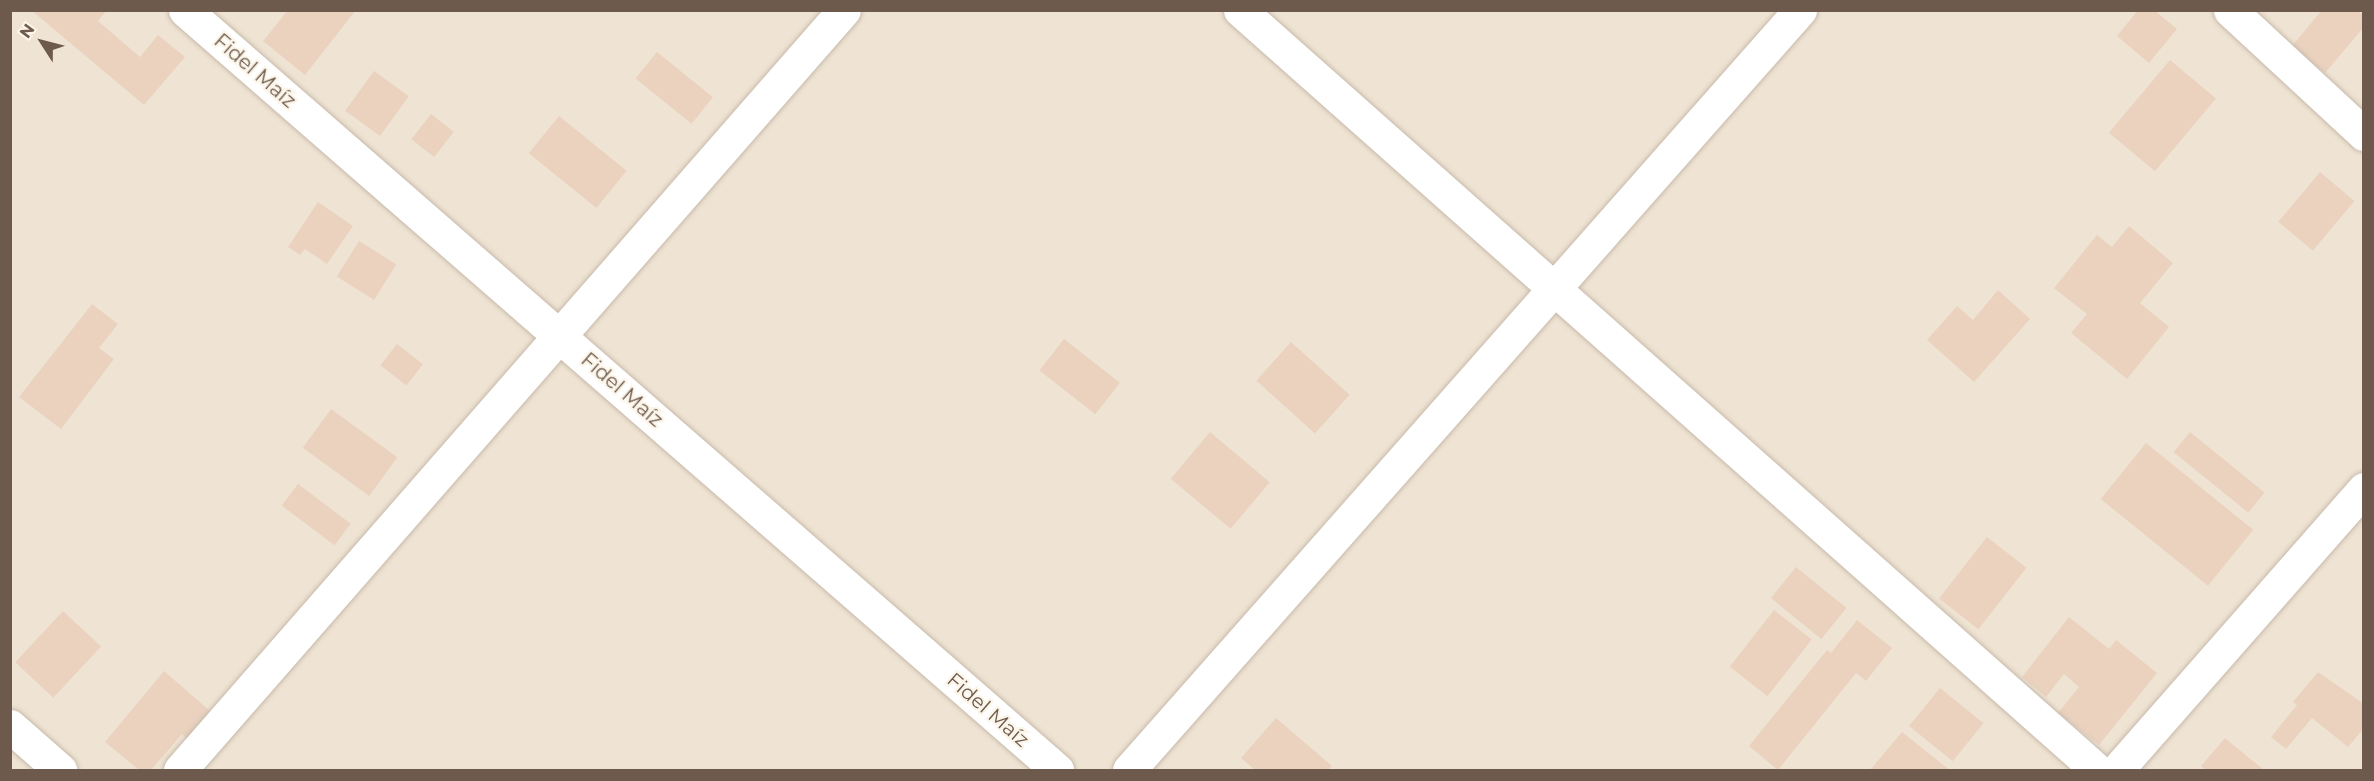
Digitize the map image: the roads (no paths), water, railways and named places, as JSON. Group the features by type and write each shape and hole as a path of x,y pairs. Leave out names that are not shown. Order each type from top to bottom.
{"street":[{"name":"Fidel Maíz","path":"185,10 1057,771"},
{"path":"180,771 844,10"},
{"path":"1240,10 2097,771"},
{"path":"1129,771 1800,10"},
{"path":"2230,10 2364,134"},
{"path":"2117,771 2364,489"},
{"path":"10,726 60,771"}]}
